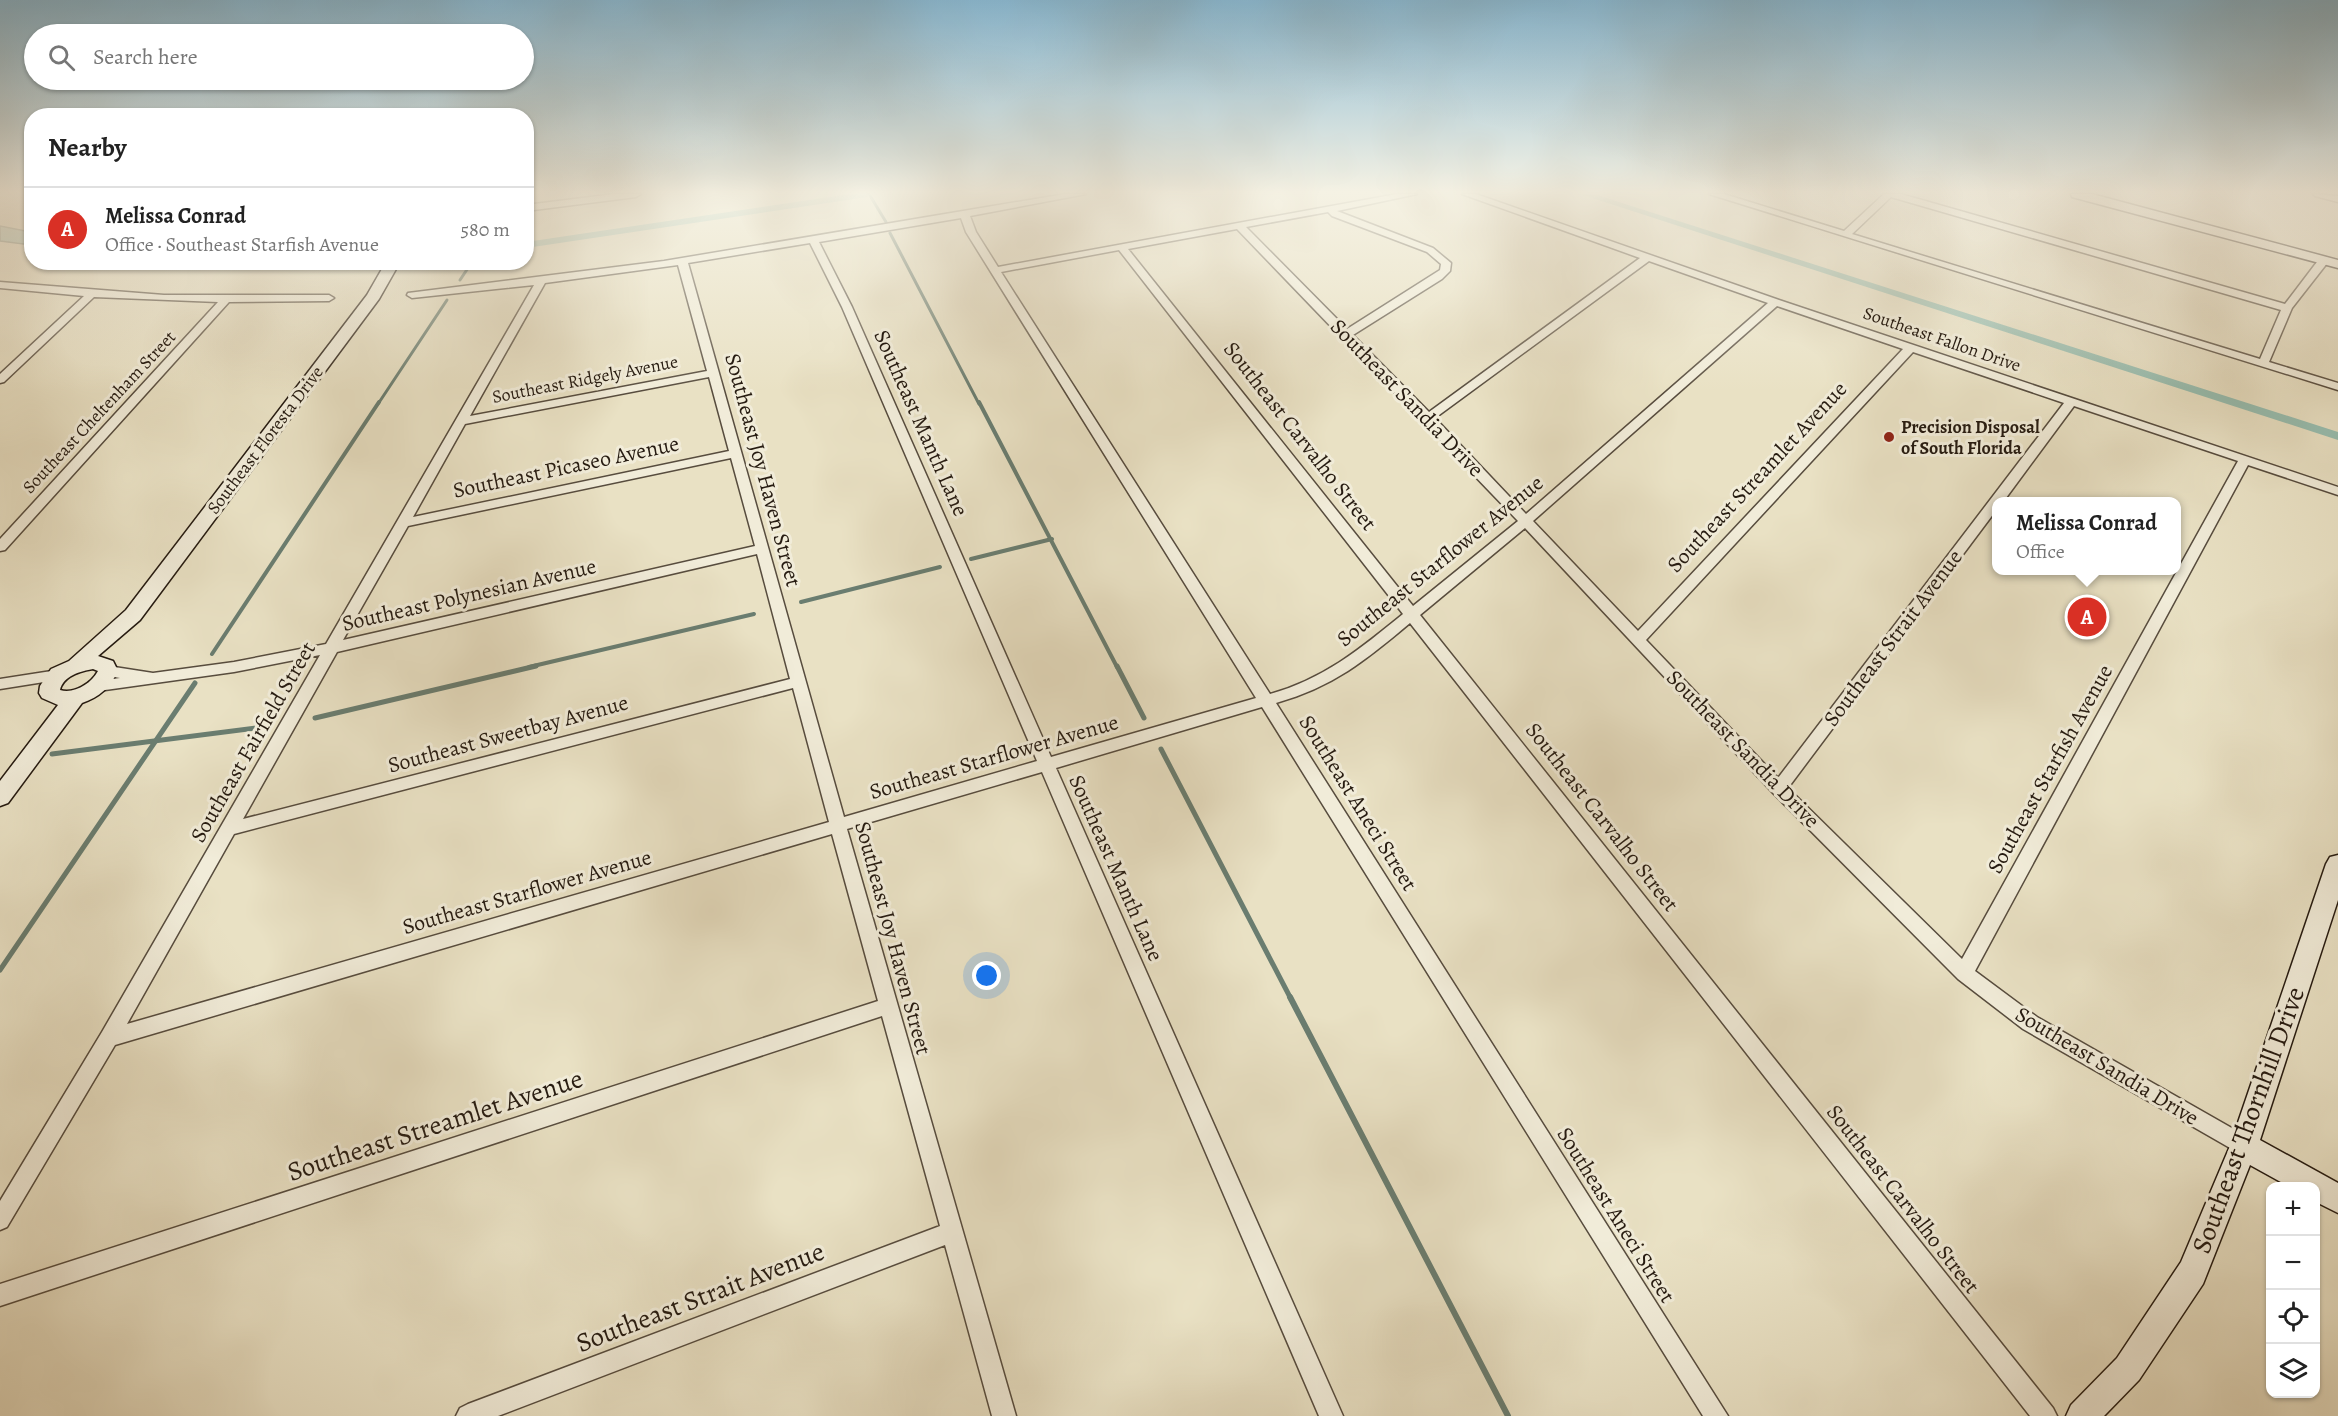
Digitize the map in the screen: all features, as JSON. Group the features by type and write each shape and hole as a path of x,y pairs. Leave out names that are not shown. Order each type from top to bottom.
{"street":[{"path":"412,295 540,283 700,260"},
{"name":"Southeast Manth Lane","path":"823,260 846,307 1331,1416"},
{"name":"Southeast Aneci Street","path":"989,260 1716,1416"},
{"path":"996,270 1053,260"},
{"name":"Southeast Carvalho Street","path":"1132,260 2045,1416"},
{"name":"Southeast Sandia Drive","path":"1273,260 1428,418 1779,789 1964,973 2030,1023 2308,1182"},
{"path":"1345,335 1442,274 1446,267 1444,260"},
{"path":"1428,418 1643,260"},
{"name":"Southeast Fallon Drive","path":"1660,260 1775,302 2338,491"},
{"path":"1930,260 2338,387"},
{"path":"2120,260 2287,308"},
{"path":"2263,364 2287,308 2324,260"},
{"path":"2324,260 2338,264"},
{"name":"Southeast Joy Haven Street","path":"683,263 1004,1416"},
{"name":"Southeast Floresta Drive","path":"77,665 121,623 133,615 374,296 389,270"},
{"name":"Southeast Fairfield Street","path":"0,1220 109,1038 464,421 540,283"},
{"path":"0,285 90,296 225,301 329,298"},
{"path":"0,380 90,296"},
{"name":"Southeast Cheltenham Street","path":"0,547 225,301"},
{"name":"Southeast Starflower Avenue","path":"109,1038 1303,690 1354,662 1526,521 1775,302"},
{"name":"Southeast Streamlet Avenue","path":"1638,640 1911,347"},
{"name":"Southeast Ridgely Avenue","path":"464,421 713,373"},
{"name":"Southeast Strait Avenue","path":"1999,497 2071,402"},
{"name":"Southeast Picaseo Avenue","path":"405,523 736,453"},
{"name":"Southeast Starfish Avenue","path":"1964,973 2244,461"},
{"name":"Southeast Strait Avenue","path":"1779,789 1992,507"},
{"name":"Southeast Polynesian Avenue","path":"104,674 134,683 149,677 234,667 332,648 761,549"},
{"name":"Southeast Floresta Drive","path":"104,674 118,641 131,623 133,615"},
{"path":"0,684 19,683 26,687 60,690 104,674 94,662 77,665 60,690 0,772"},
{"name":"Southeast Sweetbay Avenue","path":"229,829 798,682"},
{"path":"0,797 60,690"},
{"name":"Southeast Thornhill Drive","path":"2082,1416 2128,1369 2192,1274 2244,1146 2338,864"},
{"name":"Southeast Streamlet Avenue","path":"0,1295 888,1006"},
{"name":"Southeast Sandia Drive","path":"2320,1189 2338,1199"},
{"name":"Southeast Strait Avenue","path":"468,1416 952,1232"}],"waterway":[{"path":"904,260 979,404"},
{"path":"1791,260 2338,436"},
{"path":"460,280 467,270"},
{"path":"378,404 447,300"},
{"path":"212,654 379,402"},
{"path":"979,402 1051,539"},
{"path":"971,559 1051,539"},
{"path":"1051,539 1117,667"},
{"path":"801,602 940,567"},
{"path":"529,667 754,614"},
{"path":"315,718 536,666"},
{"path":"1117,666 1144,718"},
{"path":"156,741 195,683"},
{"path":"156,741 264,727"},
{"path":"0,970 156,741"},
{"path":"52,754 156,741"},
{"path":"1161,749 1291,999"},
{"path":"1290,997 1508,1416"}],"place":[{"name":"Precision Disposal of South Florida","path":"1889,437"},
{"name":"Melissa Conrad","path":"2087,617"}]}
